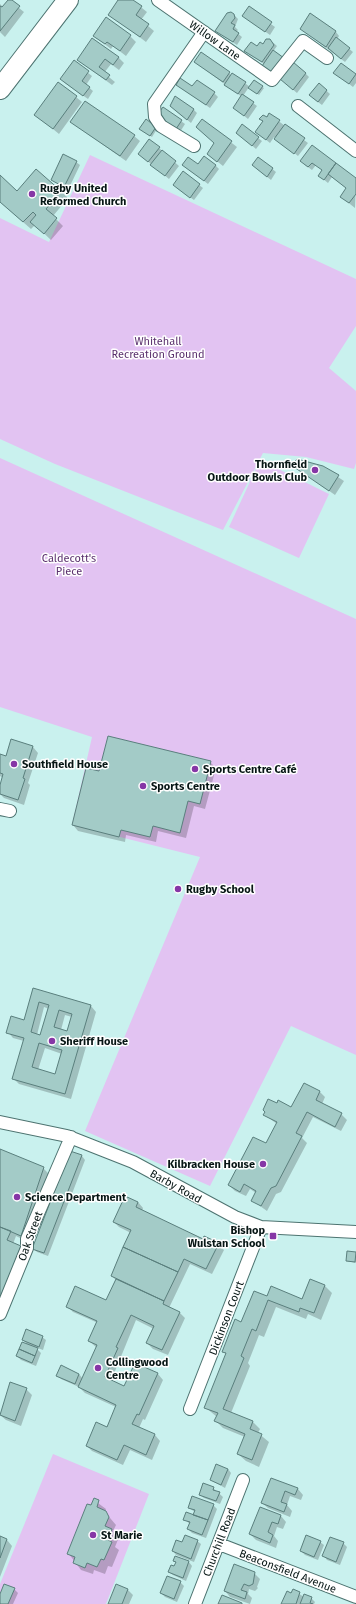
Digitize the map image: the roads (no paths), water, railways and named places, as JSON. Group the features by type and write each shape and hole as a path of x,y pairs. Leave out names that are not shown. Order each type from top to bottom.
{"highway":[{"path":"0,88 68,0"}],"street":[{"name":"Willow Lane","path":"158,0 272,80 303,40 327,58"},
{"path":"194,146 161,126 155,117 154,104 204,32"},
{"path":"298,106 356,151"},
{"name":"Barby Road","path":"0,1122 71,1137 133,1162 228,1214 261,1227 356,1232"},
{"name":"Oak Street","path":"0,1314 27,1248 27,1239 71,1137"},
{"name":"Dickinson Court","path":"190,1409 261,1227"},
{"name":"Churchill Road","path":"195,1604 243,1480"},
{"name":"Beaconsfield Avenue","path":"219,1544 356,1597"}],"place":[{"name":"Rugby United Reformed Church","path":"32,194"},
{"name":"Thornfield Outdoor Bowls Club","path":"315,470"},
{"name":"Southfield House","path":"14,764"},
{"name":"Sports Centre Café","path":"195,769"},
{"name":"Sports Centre","path":"143,786"},
{"name":"Rugby School","path":"178,889"},
{"name":"Sheriff House","path":"52,1041"},
{"name":"Kilbracken House","path":"263,1164"},
{"name":"Science Department","path":"17,1197"},
{"name":"Bishop Wulstan School","path":"273,1236"},
{"name":"Collingwood Centre","path":"98,1368"},
{"name":"St Marie","path":"93,1535"}],"park label":[{"name":"Whitehall Recreation Ground","path":"158,347"},
{"name":"Caldecott's Piece","path":"69,564"}]}
